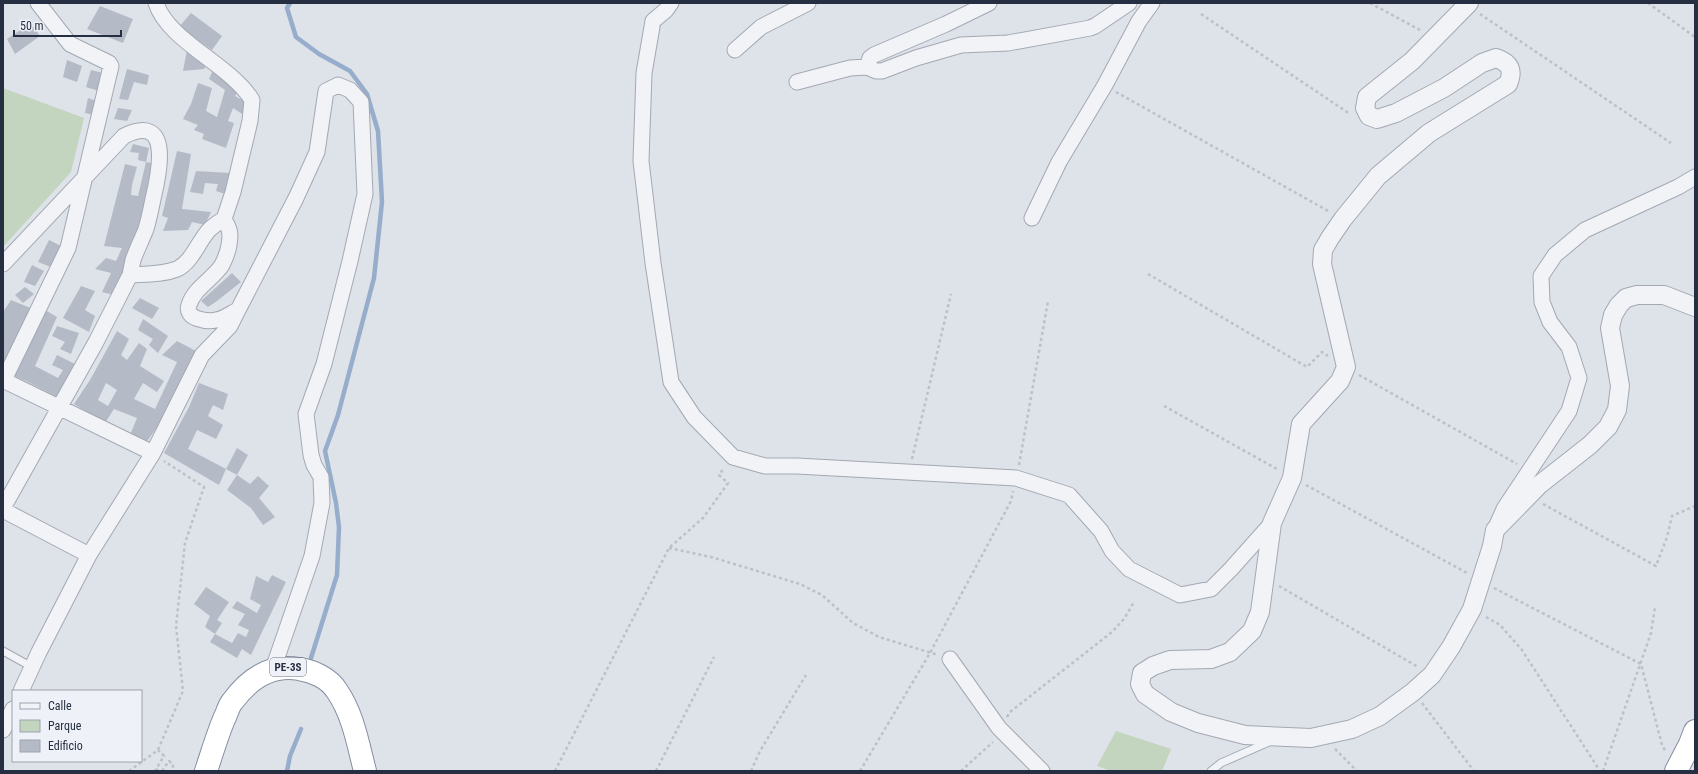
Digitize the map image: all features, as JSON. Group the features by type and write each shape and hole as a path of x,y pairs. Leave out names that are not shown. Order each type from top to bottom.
{"highway":[{"name":"PE-3S","path":"206,771 215,741 231,703 246,686 263,674 273,669 289,667 310,671 326,679 336,689 348,708 365,771"},
{"path":"1676,770 1695,732"}],"street":[{"path":"38,3 70,44 109,63 111,66 68,248 3,381 153,453"},
{"path":"130,275 160,273 177,268 184,264 208,231 224,219 233,192 250,121 252,100 239,84 170,27 158,10 156,3"},
{"path":"657,3 644,73 641,161 653,263 671,382 694,417 732,457 765,466 797,466 1016,478 1068,495 1101,531 1112,550 1129,569 1180,595 1212,589 1272,523"},
{"path":"653,21 671,3"},
{"path":"735,50 761,27 808,3"},
{"path":"867,66 870,58 874,55 946,24 989,3"},
{"path":"797,82 850,68 867,66 876,71 882,71 916,58 961,45 1008,43 1090,28 1129,3"},
{"path":"1032,218 1059,162 1105,85 1138,21 1152,3"},
{"path":"1468,4 1412,61 1367,97 1365,108 1369,116 1377,119 1396,113 1444,88 1482,63 1496,58 1504,60 1509,66 1512,75 1508,84 1429,133 1378,176 1343,219 1323,250 1322,264 1346,368 1340,381 1301,424 1292,478 1272,523 1260,612 1252,631 1230,652 1211,659 1170,660 1153,666 1142,673 1140,684 1145,694 1164,708 1198,723 1246,735 1311,738 1352,729 1380,716 1414,692 1432,675 1451,647 1472,609 1495,530 1504,509 1568,411 1579,378 1569,347 1550,322 1542,302 1541,276 1555,255 1585,230 1678,187 1695,177"},
{"path":"21,690 89,554 153,453 202,355 230,326 296,198 317,152 326,91 338,85 350,90 361,102 365,194 324,364 306,414 311,454 321,477 322,503 312,556 273,669"},
{"path":"3,264 124,136 135,131 145,130 156,138 160,147 160,170 146,229 133,262 130,275 112,312 3,509 89,554"},
{"path":"224,219 231,234 228,251 222,266 197,291 189,305 188,310 198,319 215,320 238,310"},
{"path":"1495,530 1539,485 1590,445 1608,427 1617,410 1620,386 1610,328 1613,315 1618,305 1626,298 1644,295 1664,296 1695,307"},
{"path":"950,659 999,728 1042,771"},
{"path":"3,730 12,711"}],"lane":[{"path":"3,651 32,667"},
{"path":"1211,771 1221,763 1282,737"}],"path":[{"path":"1370,3 1435,38"},
{"path":"1648,3 1695,37"},
{"path":"1468,4 1672,143"},
{"path":"1201,14 1351,115 1369,116"},
{"path":"1105,85 1118,94 1343,219"},
{"path":"909,472 951,294"},
{"path":"860,771 930,653 1011,500 1048,301"},
{"path":"1164,406 1481,581 1641,664 1662,745 1676,770"},
{"path":"142,762 158,750 183,691 176,626 185,543 204,487 153,453"},
{"path":"554,771 669,548 703,518 728,483 719,475 732,457"},
{"path":"1528,496 1656,566 1667,537 1672,516 1695,506"},
{"path":"669,548 711,557 800,584 822,595 859,627 879,637 950,659"},
{"path":"1265,578 1432,675"},
{"path":"961,771 995,740 999,728 1010,712 1112,632 1124,619 1134,602"},
{"path":"1603,771 1651,633 1655,607"},
{"path":"1472,609 1500,625 1522,650 1600,771"},
{"path":"656,771 714,656"},
{"path":"751,771 760,751 806,674"},
{"path":"1414,692 1474,771"},
{"path":"1323,736 1357,771"},
{"path":"158,750 164,756 156,769 158,771"},
{"path":"162,771 169,761 173,764 173,771"},
{"path":"129,771 141,762"}],"green space":[{"path":"3,88 84,118 71,172 3,247"},
{"path":"1116,731 1171,749 1162,771 1111,771 1097,766"}],"building":[{"path":"100,6 133,19 123,43 87,29"},
{"path":"191,13 222,36 212,50 179,27"},
{"path":"31,23 40,36 15,54 7,39"},
{"path":"188,45 209,61 204,69 183,71"},
{"path":"67,60 82,66 77,82 63,77"},
{"path":"127,69 149,75 147,85 134,82 128,100 119,99"},
{"path":"91,70 107,74 102,92 86,87"},
{"path":"213,70 241,89 235,96 248,103 242,114 233,108 228,121 234,123 226,148 202,139 204,134 194,130 198,125 183,119 191,104 198,83 212,88 206,111 217,117 225,90 209,79"},
{"path":"88,98 102,103 98,116 85,113"},
{"path":"118,108 132,110 127,121 114,119"},
{"path":"133,144 149,148 146,162 138,160 139,153 130,152"},
{"path":"177,151 191,154 182,209 211,212 205,225 192,222 188,230 163,231 168,218 162,216"},
{"path":"146,162 157,164 149,197 118,296 102,292 111,273 95,269 106,258 116,261 122,248 104,246 125,164 137,167 131,195 138,196"},
{"path":"196,171 231,173 225,194 216,191 218,184 205,183 203,194 190,192"},
{"path":"49,240 61,246 51,267 38,262"},
{"path":"32,265 44,271 35,286 24,282"},
{"path":"232,273 241,282 208,307 201,301"},
{"path":"81,286 95,291 85,310 95,316 89,332 63,318"},
{"path":"25,287 34,294 23,303 15,295"},
{"path":"140,298 159,308 152,319 132,308"},
{"path":"11,300 33,309 3,364 3,312"},
{"path":"45,310 57,317 35,366 58,378 63,370 52,365 57,355 77,365 57,397 14,376"},
{"path":"143,319 168,336 158,353 149,345 153,339 138,330"},
{"path":"57,326 79,333 71,354 60,349 65,342 52,336"},
{"path":"117,331 129,339 121,355 127,360 139,343 147,349 140,366 164,381 157,392 143,383 134,399 155,409 177,362 162,355 177,341 196,351 157,427 146,443 130,435 137,418 114,409 105,423 74,404 90,380","holes":["106,383 117,390 108,406 98,400"]},
{"path":"199,383 228,394 223,410 213,405 208,416 223,425 216,439 197,430 188,449 226,469 219,485 164,453 189,407"},
{"path":"237,448 248,455 237,475 226,469"},
{"path":"237,475 250,484 258,476 269,486 259,498 275,517 263,525 251,508 227,490"},
{"path":"272,575 286,582 251,655 242,649 237,658 210,642 215,634 232,643 238,633 246,637 249,630 238,625 245,614 232,608 237,601 257,613 261,605 250,599 256,576 268,582"},
{"path":"206,587 229,602 217,620 222,623 215,634 205,627 210,616 194,604"}],"waterway":[{"path":"290,3 287,8 296,37 319,54 350,71 367,94 378,131 382,202 374,278 338,415 325,451 336,503 339,527 337,575 311,658"},
{"path":"287,771 290,756 301,729"}]}
